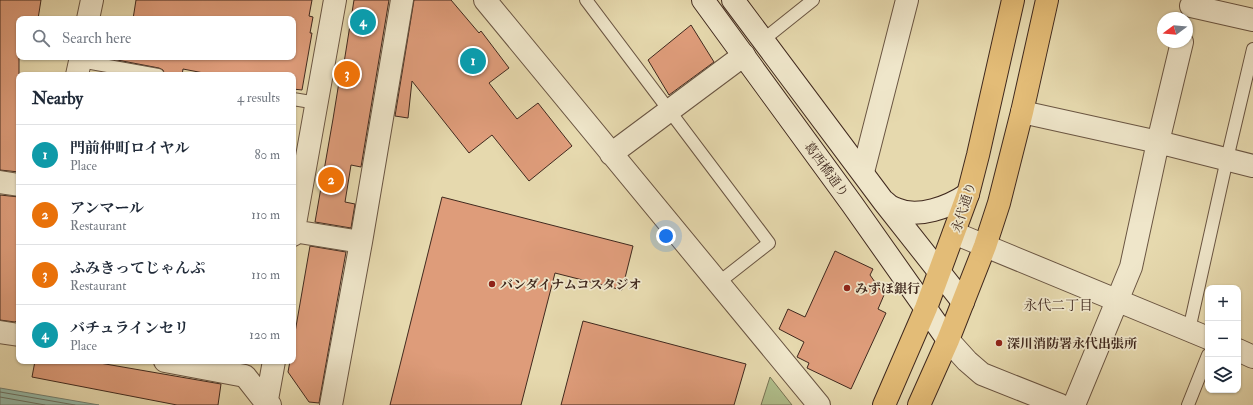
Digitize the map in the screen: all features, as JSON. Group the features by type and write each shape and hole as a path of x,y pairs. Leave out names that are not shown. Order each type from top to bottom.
{"main road":[{"name":"永代通り","path":"884,405 926,308 968,194 1013,0"},
{"path":"920,405 948,340 985,246 999,203 1022,112 1047,0"}],"street":[{"path":"89,16 92,0"},
{"path":"296,216 335,0"},
{"path":"331,405 362,242 402,0"},
{"path":"485,0 819,405"},
{"name":"葛西橋通り","path":"703,0 948,340 967,361 982,374 1060,405"},
{"name":"葛西橋通り","path":"733,0 884,202 963,302"},
{"path":"863,172 907,0"},
{"path":"1190,9 1253,20"},
{"path":"1074,405 1131,266 1181,48"},
{"path":"611,154 744,55"},
{"path":"1022,112 1158,142 1253,166"},
{"path":"0,182 16,185"},
{"path":"884,202 896,209 918,212 927,211 952,203 968,194"},
{"path":"296,232 362,242"},
{"path":"954,233 1199,334"},
{"path":"0,332 16,335"},
{"path":"181,364 245,376 268,405"},
{"path":"268,405 274,364"}],"lane":[{"path":"586,0 769,243 718,283"},
{"path":"763,40 812,0"},
{"path":"1199,334 1227,159 1253,49"},
{"path":"79,64 136,72"},
{"path":"296,100 317,103"},
{"path":"1188,405 1207,357"}],"green space":[{"path":"770,377 792,405 761,405"}],"water":[{"path":"0,388 99,405 0,405"}],"building":[{"path":"0,0 41,0 38,16 16,16 16,60 19,60 19,72 16,72 16,172 0,170"},
{"path":"136,0 312,0 309,16 313,17 310,33 312,33 302,90 296,89 296,72 198,72 183,69 182,72 164,72 159,68 117,60 296,60 296,16 133,16"},
{"path":"354,0 389,0 361,167 351,165 345,202 355,204 351,228 315,222"},
{"path":"414,0 451,0 479,33 481,31 509,68 489,83 517,119 538,103 572,146 529,181 492,135 469,153 412,81 408,118 395,116"},
{"path":"691,25 714,62 669,95 648,60"},
{"path":"0,195 16,197 16,321 0,320"},
{"path":"442,197 633,246 622,290 555,273 521,405 390,405"},
{"path":"310,246 346,252 319,403 309,402 288,372 289,364 296,364 296,327"},
{"path":"835,251 873,269 870,275 884,295 878,309 886,313 851,389 807,368 809,363 797,357 804,342 779,329 788,309 805,317"},
{"path":"583,321 746,364 734,405 561,405"},
{"path":"34,364 105,364 221,384 218,405 177,405 32,377"}],"place":[{"name":"バチュラインセリ","path":"363,22"},
{"name":"門前仲町ロイヤル","path":"473,61"},
{"name":"ふみきってじゃんぷ","path":"347,74"},
{"name":"アンマール","path":"331,180"},
{"name":"バンダイナムコスタジオ","path":"492,284"},
{"name":"みずほ銀行","path":"847,288"},
{"name":"深川消防署永代出張所","path":"999,343"}],"district":[{"name":"永代二丁目","path":"1058,305"}]}
